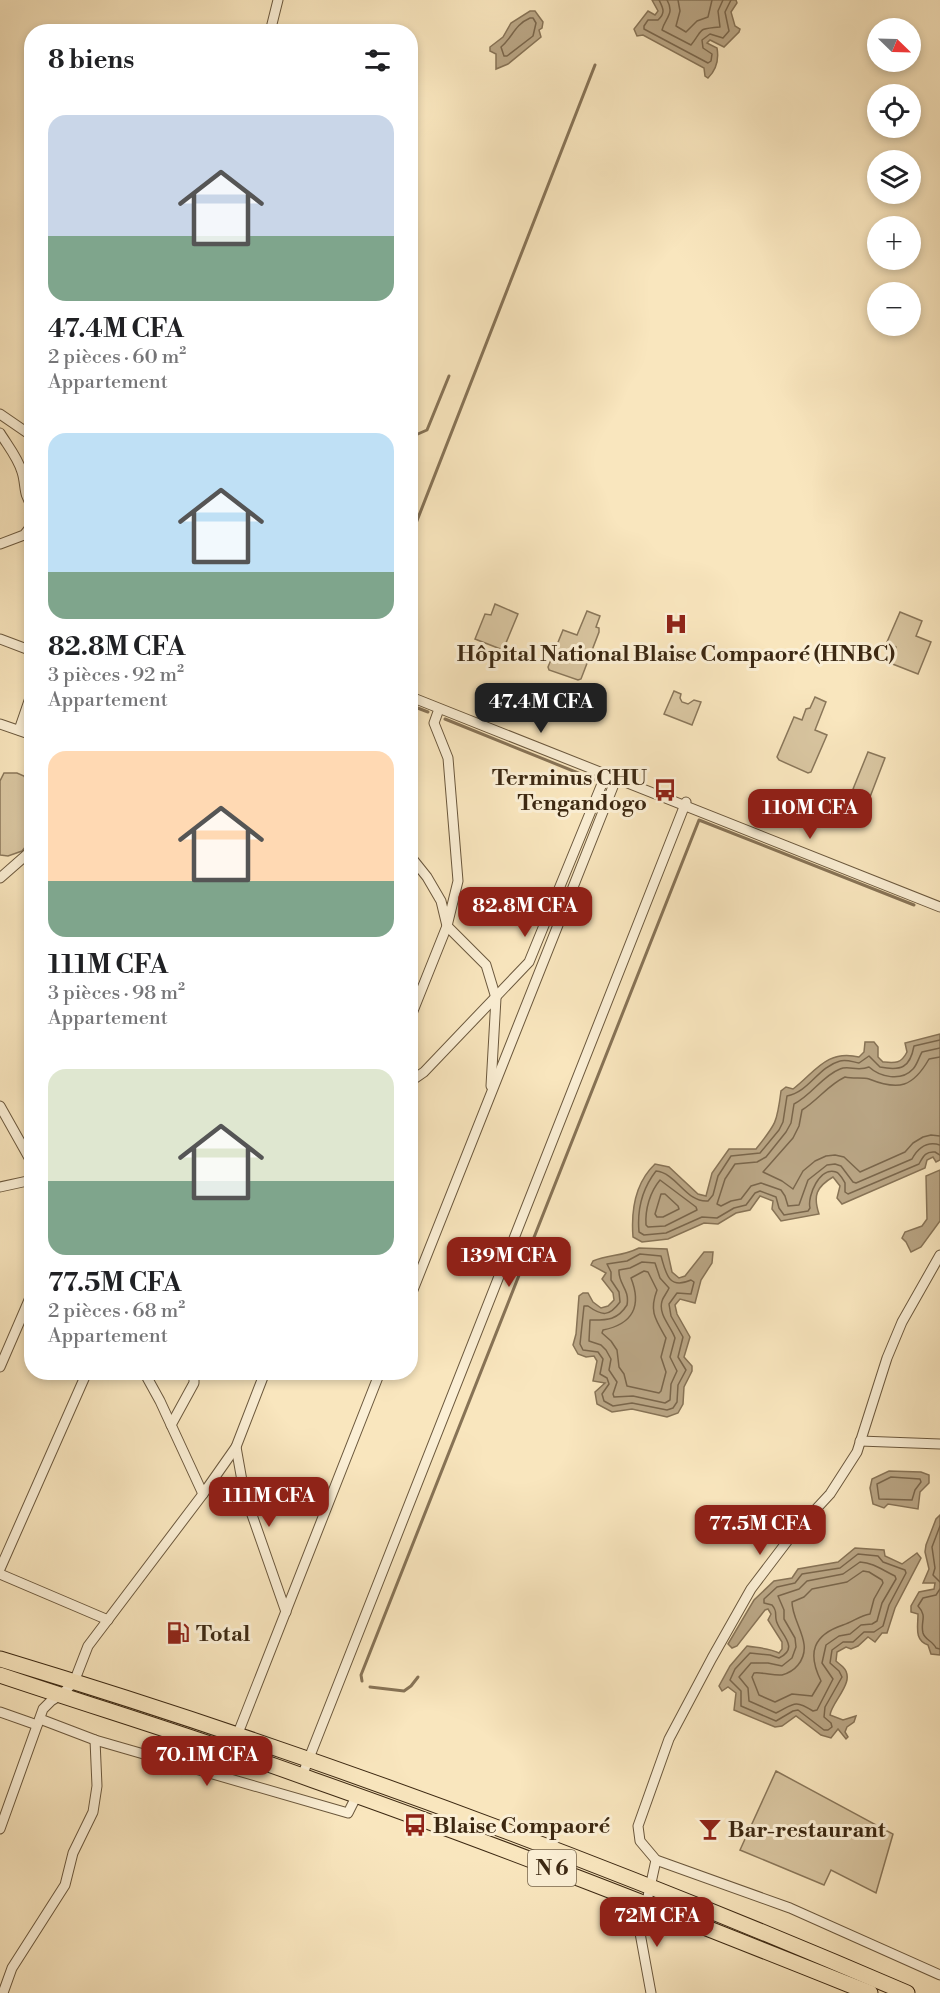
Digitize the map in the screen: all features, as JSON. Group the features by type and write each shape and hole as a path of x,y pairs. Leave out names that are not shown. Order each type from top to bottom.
{"main road":[{"name":"N 6","path":"0,1659 308,1760 650,1887 907,1993"},
{"name":"N 6","path":"0,1674 357,1795 646,1903 870,1993"}],"street":[{"path":"272,24 278,0"},
{"path":"0,414 24,430"},
{"path":"0,434 17,459 24,480"},
{"path":"0,544 24,537"},
{"path":"0,639 24,648"},
{"path":"418,701 606,774 617,776 940,907"},
{"path":"418,998 447,926 458,881 448,758 434,723 439,709"},
{"path":"19,730 24,715"},
{"path":"0,724 24,732"},
{"path":"418,1076 529,962 606,774"},
{"path":"418,1277 617,776"},
{"path":"302,1776 685,804"},
{"path":"0,878 24,857"},
{"path":"418,866 441,901 447,926 486,965 496,998 491,1094"},
{"path":"0,1106 24,1149"},
{"path":"0,1187 24,1182"},
{"path":"939,1259 902,1322 887,1358 857,1452 830,1494 792,1535 751,1589 669,1739 639,1826 640,1841 656,1860 790,1908 940,1975"},
{"path":"0,1367 24,1312"},
{"path":"0,1569 83,1380"},
{"path":"148,1380 203,1494"},
{"path":"171,1425 194,1380"},
{"path":"0,1829 43,1708 74,1682 88,1646 236,1447 262,1380"},
{"path":"231,1751 377,1380"},
{"path":"860,1441 940,1444"},
{"path":"236,1447 246,1501 286,1612"},
{"path":"0,1574 108,1620"},
{"path":"0,1712 348,1813 357,1795"},
{"path":"3,1993 12,1968 65,1885 73,1853 93,1812 97,1786 95,1740"},
{"path":"651,1993 640,1933 656,1860"}],"shaded area":[{"path":"495,604 518,614 503,650 475,639 485,614 491,615"},
{"path":"587,611 600,616 596,627 599,628 599,632 581,679 549,670 548,667 563,630 577,635"},
{"path":"900,612 922,621 916,636 931,642 918,674 890,663 896,647 887,642"},
{"path":"674,691 681,694 682,702 688,704 694,700 701,702 692,725 664,714"},
{"path":"815,697 826,702 815,730 827,735 811,772 808,773 777,757 794,717 802,720 806,709 810,708"},
{"path":"868,752 885,758 870,797 853,789"},
{"path":"4,773 17,773 24,776 24,849 8,856 0,855 0,781"},
{"path":"776,1771 893,1834 876,1893 831,1870 824,1885 740,1850"}],"water":[{"path":"652,0 736,0 737,3 731,12 735,26 740,29 739,32 724,47 710,40 707,43 717,48 718,52 715,68 708,78 705,76 704,68 643,35 637,36 634,29 648,11 655,15 658,11"},
{"path":"530,11 535,11 543,22 539,30 541,37 508,64 496,69 496,54 490,51 490,47 503,37 511,23"},
{"path":"940,1034 940,1160 936,1162 933,1157 927,1160 925,1168 842,1204 837,1198 840,1186 833,1177 817,1192 816,1202 819,1214 781,1221 772,1209 773,1201 760,1196 750,1210 736,1213 718,1224 704,1223 668,1239 642,1242 633,1237 636,1198 643,1180 655,1164 669,1167 698,1194 706,1196 712,1173 729,1149 756,1149 768,1134 777,1117 781,1091 786,1087 793,1089 830,1059 848,1055 859,1057 864,1052 865,1042 874,1042 878,1047 878,1057 883,1062 894,1062 900,1061 907,1052 905,1043"},
{"path":"940,1170 940,1221 921,1247 911,1252 902,1238 905,1232 922,1226 927,1219 926,1176"},
{"path":"639,1248 667,1249 672,1272 679,1278 685,1276 704,1252 713,1252 712,1263 701,1280 695,1303 680,1299 675,1305 677,1314 690,1337 684,1357 692,1366 692,1371 684,1387 683,1404 678,1413 667,1417 632,1409 612,1412 597,1404 595,1392 605,1383 593,1381 597,1361 594,1356 586,1357 578,1354 573,1345 579,1296 588,1293 593,1302 601,1308 608,1306 614,1300 613,1293 602,1279 606,1273 591,1265 593,1261"},
{"path":"889,1471 921,1472 929,1475 929,1483 920,1492 918,1509 888,1504 884,1508 873,1504 870,1488 872,1479"},
{"path":"940,1515 940,1655 931,1654 928,1645 921,1640 918,1633 918,1614 911,1612 911,1606 919,1592 934,1589 935,1583 923,1583 929,1569 925,1552 936,1519"},
{"path":"855,1548 884,1550 885,1556 902,1564 917,1553 921,1558 895,1608 887,1633 882,1633 875,1642 868,1637 858,1646 851,1649 846,1647 837,1652 836,1661 847,1673 847,1678 846,1685 830,1715 843,1720 856,1716 845,1732 848,1737 846,1739 838,1729 831,1738 821,1735 796,1716 782,1726 775,1727 734,1710 736,1693 728,1687 722,1691 719,1686 730,1666 747,1646 779,1653 782,1649 782,1642 768,1620 771,1614 768,1609 737,1646 732,1648 728,1644 754,1600 774,1581 792,1578 798,1569 838,1562"}],"waterway":[{"path":"418,518 595,65"},
{"path":"418,434 427,430 449,376"},
{"path":"418,708 428,712"},
{"path":"445,719 598,781"},
{"path":"362,1681 361,1675 699,820 914,905"},
{"path":"370,1687 404,1691 418,1677"}],"place":[{"name":"Hôpital National Blaise Compaoré (HNBC)","path":"676,624"},
{"name":"Terminus CHU Tengandogo","path":"665,790"},
{"name":"Total","path":"178,1633"},
{"name":"Blaise Compaoré","path":"415,1825"},
{"name":"Bar-restaurant","path":"710,1829"}]}
